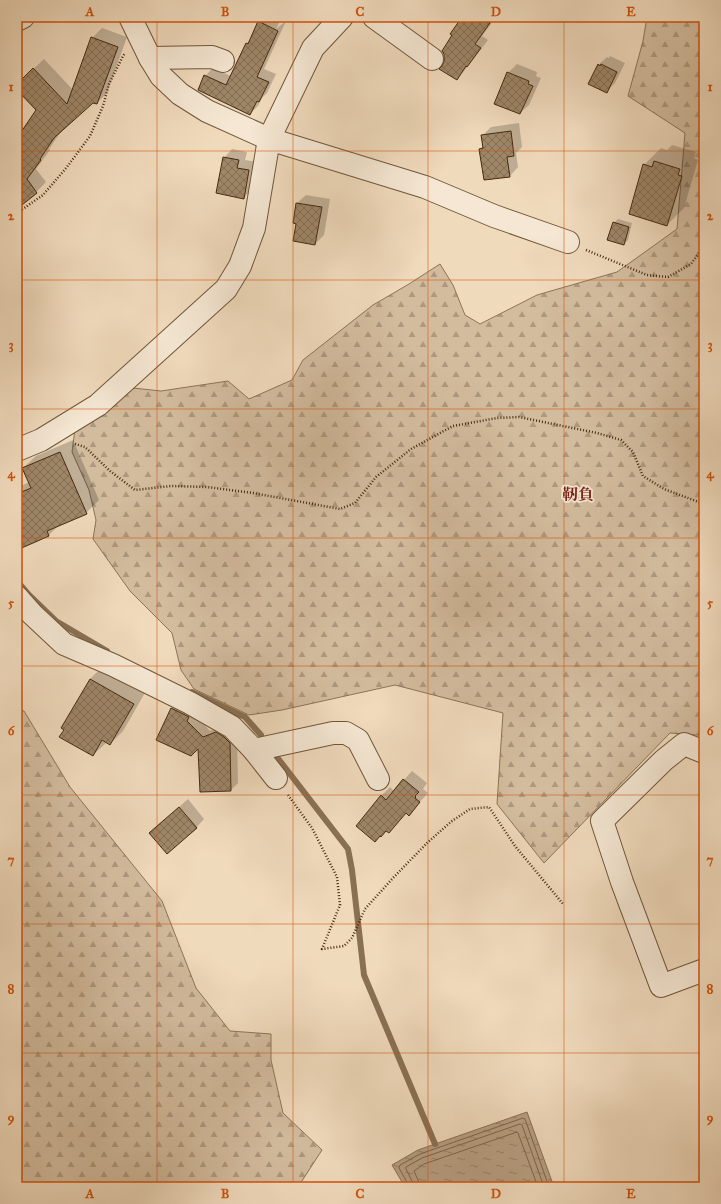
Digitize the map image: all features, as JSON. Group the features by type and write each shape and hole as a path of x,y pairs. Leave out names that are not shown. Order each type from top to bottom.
{"street":[{"path":"17,20 23,17"},
{"path":"130,17 150,58 161,76 180,94 207,111 269,139 425,187 494,216 568,242"},
{"path":"17,450 41,440 98,405 226,290 240,266 254,228 269,139 313,48 342,17"},
{"path":"374,17 432,59"},
{"path":"150,58 212,57 223,61"},
{"path":"17,597 32,614 64,644 113,665 232,726 254,750 276,778"},
{"path":"254,750 333,733 346,733 358,740 378,779"},
{"path":"704,752 684,744 664,760 602,821 622,882 661,986 704,970"}],"path":[{"path":"17,213 43,195 67,167 90,136 103,106 109,84 123,56 141,39"},
{"path":"568,242 647,275 668,277 691,264 704,246"},
{"path":"48,436 85,447 110,472 135,490 171,486 207,487 253,493 340,509 355,503 376,477 411,450 454,426 496,418 519,417 597,433 621,440 633,452 643,476 664,489 704,504"},
{"path":"276,778 312,828 337,877 340,905 322,949 344,946 352,938 365,909 393,878 428,842 452,821 470,809 488,807 515,846 563,904"}],"green space":[{"path":"647,17 704,17 704,737 670,733 544,863 497,804 503,713 395,685 282,710 249,715 194,689 181,670 172,633 130,591 93,539 96,520 89,490 72,452 75,429 133,388 161,391 228,381 249,399 292,380 303,360 373,305 440,264 453,285 465,315 480,324 537,295 617,272 677,229 685,133 628,96 643,41"},
{"path":"17,710 24,711 70,787 162,901 196,988 230,1031 271,1034 271,1060 283,1113 322,1150 298,1187 17,1187"}],"water":[{"path":"527,1112 554,1187 405,1187 392,1165 418,1150"}],"building":[{"path":"462,17 482,17 490,23 475,44 481,48 457,80 439,69 444,61 444,54 442,51 452,35 450,34"},
{"path":"258,21 278,31 257,77 269,82 259,102 257,101 250,115 198,90 204,75 226,85 246,43 248,44"},
{"path":"91,37 118,47 97,104 93,103 54,138 40,159 41,160 27,179 37,193 17,209 17,138 36,110 17,90 17,84 33,68 67,104"},
{"path":"598,64 617,72 607,93 588,84"},
{"path":"507,72 529,81 528,84 533,86 520,114 494,104"},
{"path":"511,131 514,156 507,157 510,177 484,180 479,149 483,148 481,135"},
{"path":"223,157 239,160 237,168 249,170 244,199 216,193"},
{"path":"654,161 680,169 678,175 682,176 667,226 629,214 643,164 652,167"},
{"path":"296,203 322,207 315,245 293,241 296,224 293,223"},
{"path":"613,222 629,227 624,245 607,240"},
{"path":"60,452 87,514 47,531 49,536 17,550 17,494 31,488 22,468"},
{"path":"90,679 134,704 110,745 102,740 93,756 59,737 64,730 61,728"},
{"path":"171,708 189,717 187,721 203,737 216,732 230,743 231,791 200,792 198,749 191,756 156,740"},
{"path":"403,779 419,792 415,798 420,802 409,816 406,813 389,833 386,831 375,842 356,826 381,795 386,800"},
{"path":"179,807 197,828 167,854 149,833"}],"waterway":[{"path":"17,581 56,621 107,651"},
{"path":"192,692 245,717 261,735"},
{"path":"273,752 348,849 352,870 364,975 435,1144"}],"district":[{"name":"靭負","path":"578,494"}]}
